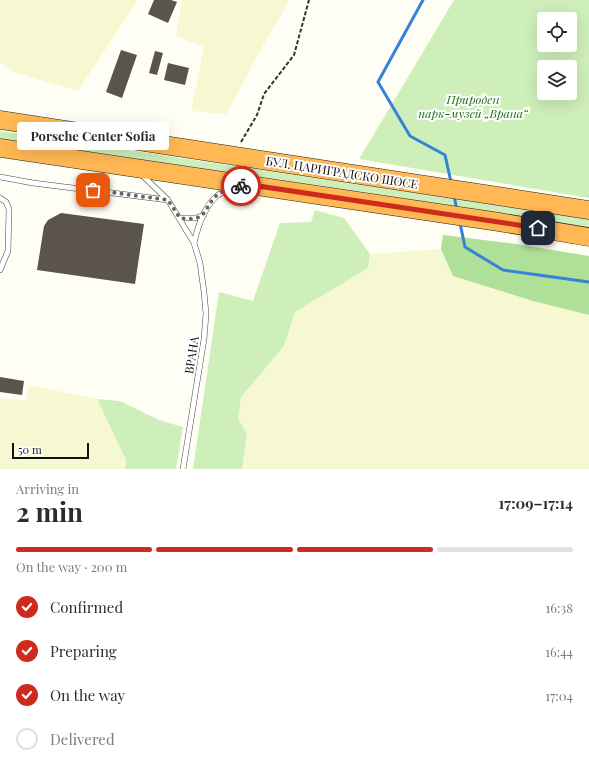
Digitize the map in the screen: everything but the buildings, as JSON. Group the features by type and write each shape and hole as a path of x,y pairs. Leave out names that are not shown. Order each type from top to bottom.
{"highway":[{"path":"0,106 6,110 79,132"},
{"name":"БУЛ. ЦАРИГРАДСКО ШОСЕ","path":"0,120 589,210"},
{"path":"0,148 499,222 589,237"}],"lane":[{"name":"ВРАНА","path":"135,169 168,200 194,243 200,263 206,314 204,339 183,469"},
{"path":"0,177 33,183 168,200"},
{"path":"194,243 198,224 208,207 218,195 245,184"},
{"path":"0,198 6,202 9,209 8,251 0,270"},
{"path":"180,218 196,218 204,214"}],"path":[{"path":"233,155 257,115 264,94 294,55 309,0"}],"green space":[{"path":"0,0 138,0 78,91 10,71 0,62"},
{"path":"182,0 290,0 257,56 227,114 191,111 204,47 176,36"},
{"name":"Природен парк-музей „Врана“","path":"454,0 589,0 589,198 359,159"},
{"path":"0,131 589,219 589,228 370,193 0,139"},
{"path":"315,210 344,218 370,254 368,268 295,312 284,346 241,397 238,418 247,434 242,469 193,469 219,292 253,301 280,223 311,222"},
{"path":"443,235 516,244 589,256 589,315 533,301 453,276 441,249"},
{"path":"441,249 453,276 533,301 589,315 589,469 242,469 247,434 238,418 241,397 284,346 295,312 368,268 370,254"},
{"path":"29,385 97,399 126,460 125,469 0,469 0,398 26,401"},
{"path":"97,399 120,401 159,420 183,427 176,469 125,469 126,460"}],"waterway":[{"path":"423,0 378,82 410,136 445,155 451,182"},
{"path":"454,196 457,210"},
{"path":"460,223 465,247 503,270 589,282"}],"way so far":[{"path":"93,190 168,200 180,218 188,219 196,218 204,214 218,195 241,186"}],"place":[{"name":"Porsche Center Sofia","path":"93,190"}],"route":[{"path":"241,186 245,184 538,228"}]}
